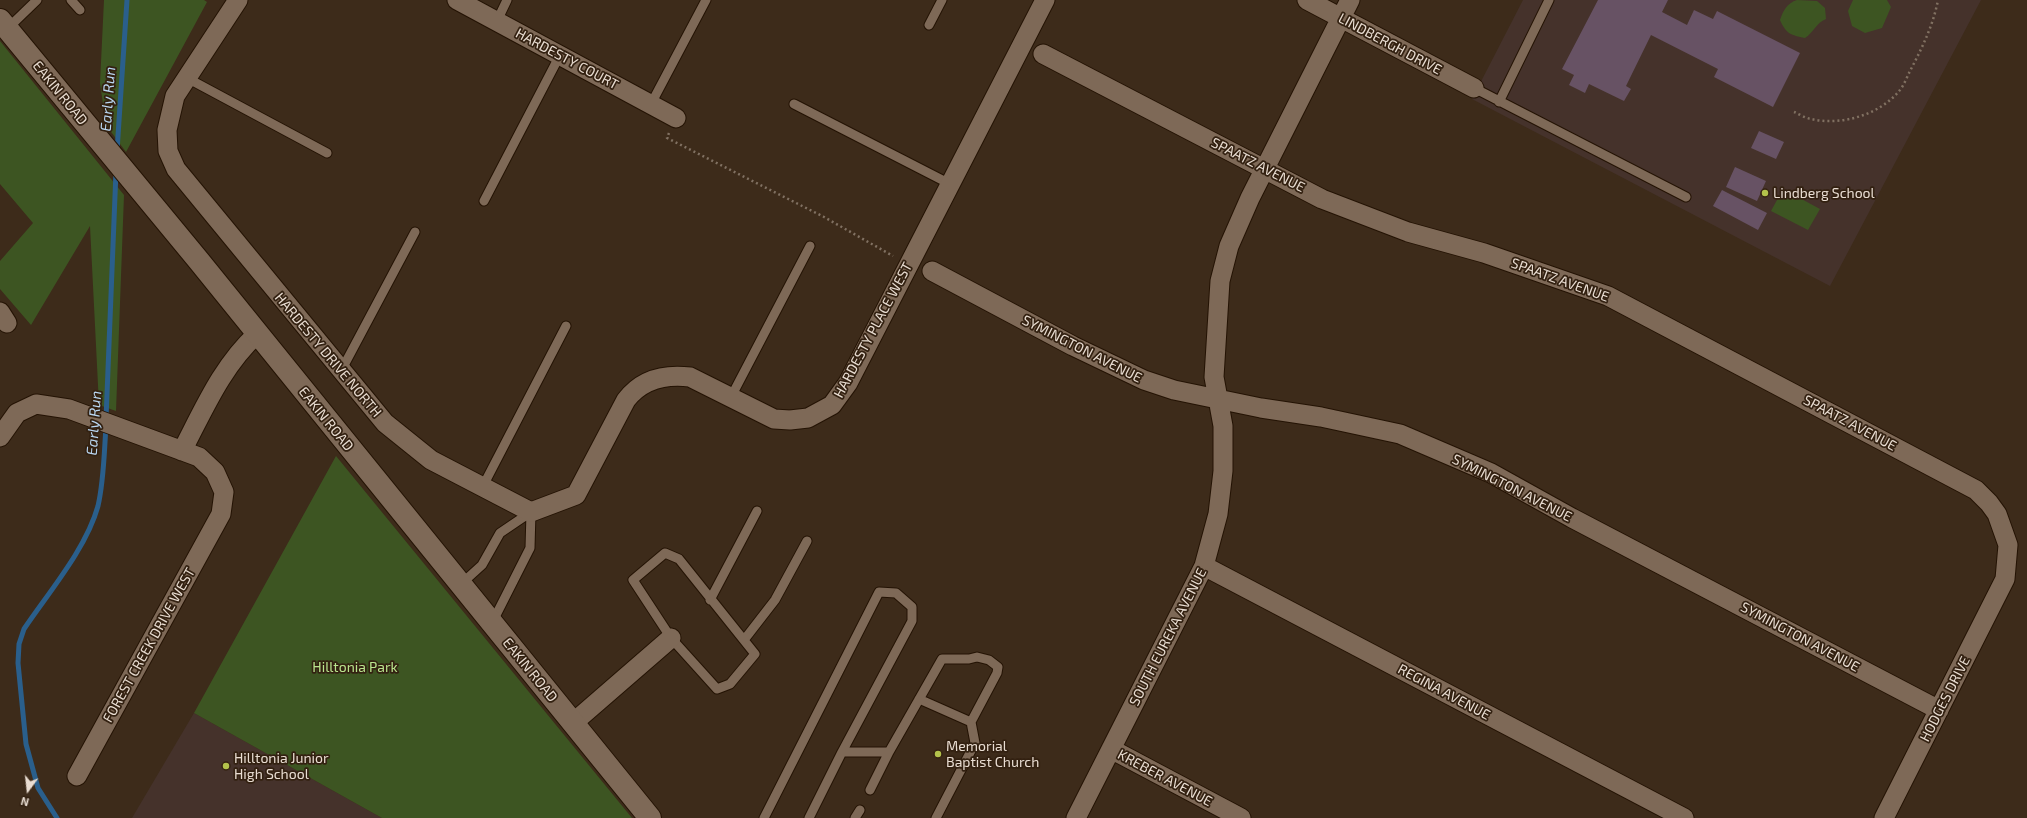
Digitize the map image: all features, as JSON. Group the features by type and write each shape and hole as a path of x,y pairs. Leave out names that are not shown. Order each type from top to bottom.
{"street":[{"path":"187,78 238,0"},
{"name":"HARDESTY COURT","path":"458,0 676,118"},
{"name":"HARDESTY PLACE WEST","path":"531,512 576,495 626,400 632,392 648,382 676,375 690,377 774,418 790,420 808,418 832,405 848,383 1045,0"},
{"name":"LINDBERGH DRIVE","path":"1307,0 1474,88"},
{"name":"SOUTH EUREKA AVENUE","path":"1076,818 1204,566 1218,514 1224,471 1222,426 1214,377 1220,281 1229,246 1250,198 1266,169 1350,0"},
{"name":"EAKIN ROAD","path":"4,24 258,334 650,818"},
{"name":"SPAATZ AVENUE","path":"1043,54 1322,199 1408,232 1484,253 1608,296 1976,490 1989,503 1996,514 2008,545 2005,579"},
{"name":"HARDESTY DRIVE NORTH","path":"187,78 175,96 167,130 168,151 176,169 187,185 385,423 430,460 531,512"},
{"name":"SYMINGTON AVENUE","path":"932,271 1114,367 1144,380 1218,399 1261,408 1321,417 1400,434 1491,473 1572,518 1939,710"},
{"path":"0,437 17,413 36,404 69,409 182,451 222,374 258,334"},
{"name":"FOREST CREEK DRIVE WEST","path":"77,776 221,514 224,492 214,472 199,457 182,451"},
{"name":"REGINA AVENUE","path":"1204,566 1684,818"},
{"name":"HODGES DRIVE","path":"1884,818 2005,579"},
{"path":"573,723 671,638"},
{"name":"KREBER AVENUE","path":"1111,750 1241,818"}],"lane":[{"path":"4,24 37,0"},
{"path":"71,0 80,10"},
{"path":"497,21 507,0"},
{"path":"651,104 706,0"},
{"path":"929,25 942,0"},
{"path":"1499,102 1549,0"},
{"path":"484,201 560,55"},
{"path":"187,78 326,153"},
{"path":"1474,88 1686,197"},
{"path":"794,104 950,184"},
{"path":"341,371 414,232"},
{"path":"731,396 810,246"},
{"path":"483,486 566,326"},
{"path":"710,600 757,510"},
{"path":"492,624 530,548 531,512"},
{"name":"HARDESTY PLACE WEST","path":"460,585 482,565 500,533 531,512"},
{"path":"744,640 775,600 807,541"},
{"path":"664,552 679,559 710,600 755,654 730,684 717,689 671,638 633,580 664,552"},
{"path":"764,818 879,592 896,593 912,607 912,621 842,752 809,818"},
{"path":"870,790 889,752 942,659 969,659 978,657 989,660 998,667 997,673 971,722 975,743 936,818"},
{"path":"919,699 971,722"},
{"path":"842,752 889,752"}],"path":[{"path":"1794,112 1811,119 1833,121 1859,117 1881,107 1900,90 1935,18 1938,0"},
{"path":"676,118 666,138 824,217 909,265"}],"shaded area":[{"name":"Lindberg School","path":"1523,0 1981,0 1830,286 1472,99"},
{"name":"Hilltonia Junior High School","path":"194,713 382,818 132,818"}],"green space":[{"path":"104,0 204,0 207,2 126,152 106,125 100,83"},
{"path":"1797,0 1817,1 1825,8 1826,19 1805,38 1796,36 1787,31 1780,20 1786,8"},
{"path":"1853,0 1887,0 1891,7 1882,28 1865,33 1852,26 1848,11"},
{"path":"0,41 124,195 116,411 99,405 90,226 31,325 0,289 0,261 33,223 0,184"},
{"path":"1783,189 1820,209 1808,230 1771,211"},
{"name":"Hilltonia Park","path":"336,456 632,818 382,818 194,713"}],"building":[{"path":"1598,0 1668,0 1662,12 1687,25 1694,10 1713,19 1717,11 1800,53 1773,107 1714,77 1718,69 1651,35 1626,86 1631,89 1624,101 1589,84 1585,93 1569,85 1574,75 1562,69"},
{"path":"1759,131 1784,142 1776,159 1751,148"},
{"path":"1735,167 1766,181 1757,201 1726,187"},
{"path":"1722,190 1767,213 1758,230 1713,206"}],"waterway":[{"name":"Early Run","path":"117,151 127,0"},
{"name":"Early Run","path":"106,419 116,171"},
{"name":"Early Run","path":"57,818 38,788 26,744 18,663 19,644 24,629 66,570 85,538 92,522 98,506 102,486 106,427"}],"place":[{"name":"Lindberg School","path":"1765,193"},
{"name":"Memorial Baptist Church","path":"938,754"},
{"name":"Hilltonia Junior High School","path":"226,766"}]}
